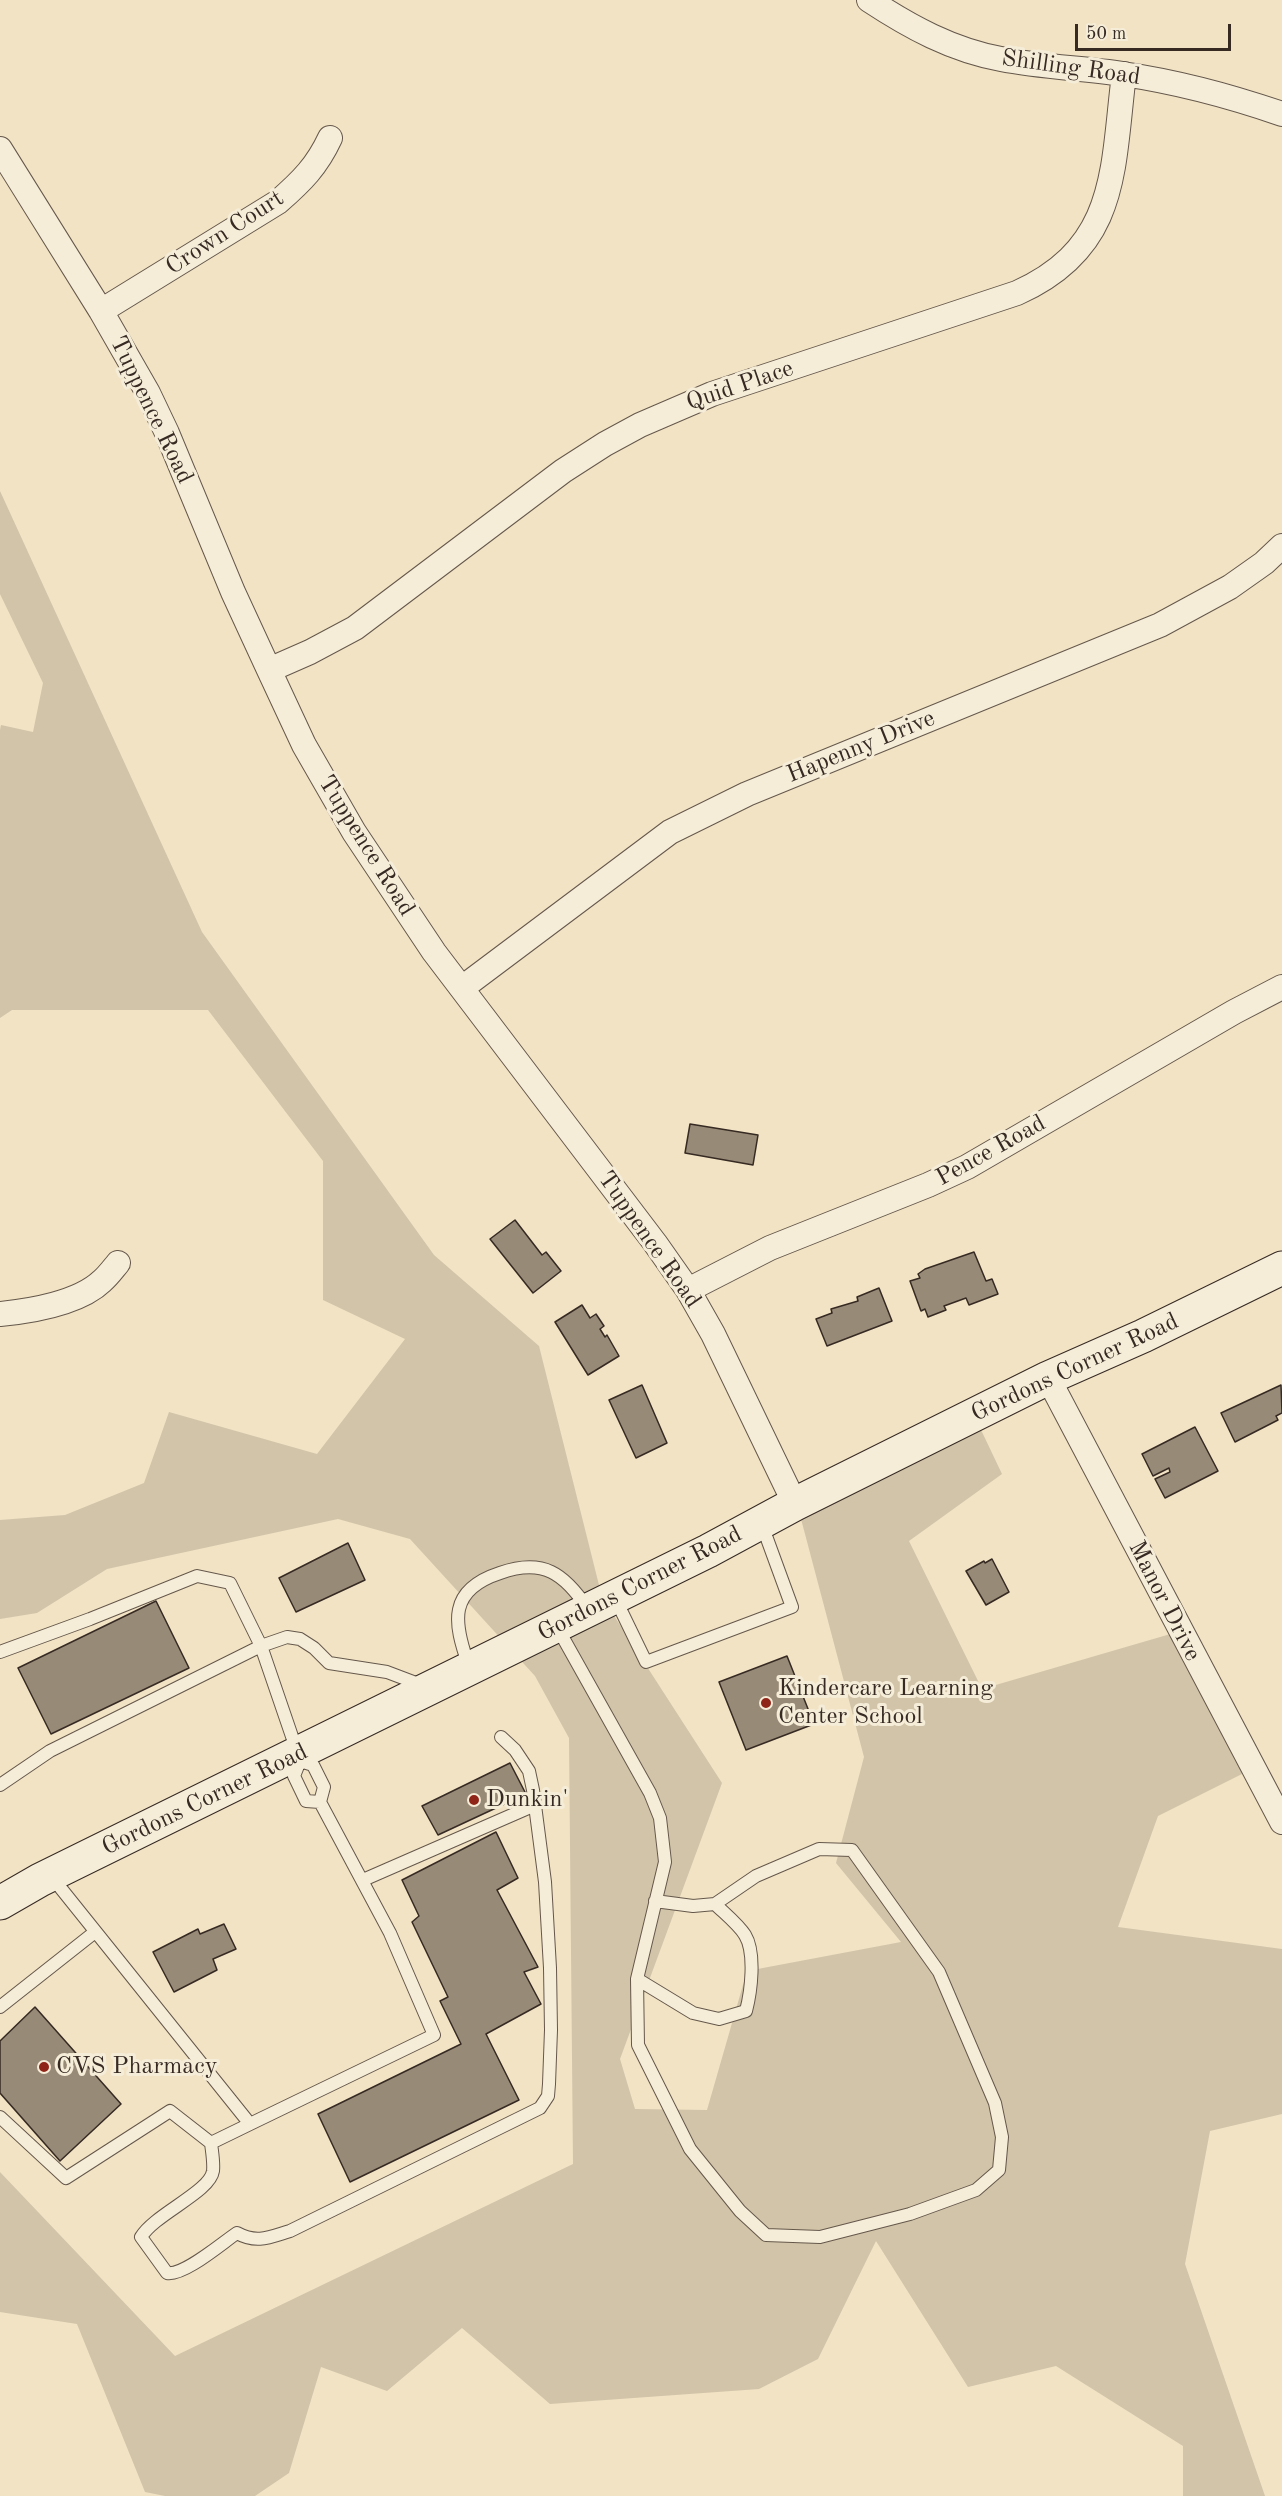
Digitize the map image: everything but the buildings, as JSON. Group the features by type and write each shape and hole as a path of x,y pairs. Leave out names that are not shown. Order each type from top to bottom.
{"street":[{"name":"Shilling Road","path":"869,0 921,32 962,49 1001,59 1124,74 1193,87 1282,114"},
{"name":"Quid Place","path":"269,670 310,652 355,628 563,471 639,425 712,394 1017,293 1052,275 1081,248 1094,230 1103,210 1112,178 1124,74"},
{"name":"Crown Court","path":"101,311 278,202 319,162 330,138"},
{"name":"Tuppence Road","path":"0,149 101,311 167,432 233,592 304,745 354,832 434,952 688,1290 713,1334 795,1504"},
{"name":"Hapenny Drive","path":"462,988 670,832 747,794 1160,625 1230,587 1264,563 1282,546"},
{"name":"Pence Road","path":"688,1290 770,1248 928,1185 967,1167 1234,1012 1282,987"},
{"path":"0,1314 54,1305 101,1282 118,1263"},
{"name":"Gordons Corner Road","path":"0,1903 50,1876 299,1758 470,1668 1048,1378 1143,1336 1282,1268"},
{"name":"Manor Drive","path":"1048,1378 1282,1822"}],"lane":[{"path":"470,1668 461,1641 458,1622 465,1595 478,1582 520,1567 544,1568 602,1603 646,1662 792,1607 762,1523"},
{"path":"0,1652 197,1576 230,1583 261,1646 299,1758 294,1776 306,1801 320,1802"},
{"path":"556,1626 650,1793 660,1818 665,1862 655,1901 637,1979 638,2044 690,2149 740,2211 766,2235 820,2237 910,2214 976,2190 999,2170 1002,2137 995,2103 939,1972 852,1850 819,1849 756,1876 715,1904 693,1906 655,1901"},
{"path":"0,1785 50,1751 261,1646 287,1637 300,1640 329,1663 387,1672 431,1688"},
{"path":"0,2117 66,2178 170,2111 211,2143 213,2170 210,2179 153,2222 141,2237 167,2273 174,2274 237,2233 249,2240 260,2240 290,2231 540,2108 548,2096 549,2084 550,1968 545,1882 529,1771 515,1750 501,1737"},
{"path":"211,2143 434,2035 390,1933 320,1802 324,1787 317,1772 313,1765 299,1758"},
{"path":"363,1880 535,1805"},
{"path":"50,1876 250,2124"},
{"path":"637,1979 693,2013 719,2019 746,2011 752,1991 751,1959 746,1936 715,1904"},
{"path":"0,2007 95,1932"}],"shaded area":[{"path":"0,491 202,932 434,1255 539,1346 602,1597 722,1783 620,2059 635,2109 707,2110 747,1971 901,1942 836,1863 864,1757 796,1500 972,1411 1002,1474 909,1541 982,1689 1191,1628 1262,1764 1158,1816 1118,1927 1282,1949 1282,2114 1210,2131 1185,2264 1265,2496 1183,2496 1183,2446 1056,2366 968,2387 876,2241 818,2359 759,2389 550,2404 462,2328 387,2391 321,2367 289,2473 255,2496 165,2496 145,2492 77,2324 0,2312 0,2172 175,2356 573,2164 569,1738 535,1676 410,1539 338,1519 107,1569 37,1613 0,1619 0,1520 65,1515 144,1483 169,1412 317,1454 405,1339 323,1300 323,1161 208,1010 12,1010 0,1018 0,730 1,725 33,732 43,683 0,594"}],"place":[{"name":"Kindercare Learning Center School","path":"766,1703"},
{"name":"Dunkin'","path":"474,1800"},
{"name":"CVS Pharmacy","path":"44,2067"}]}
